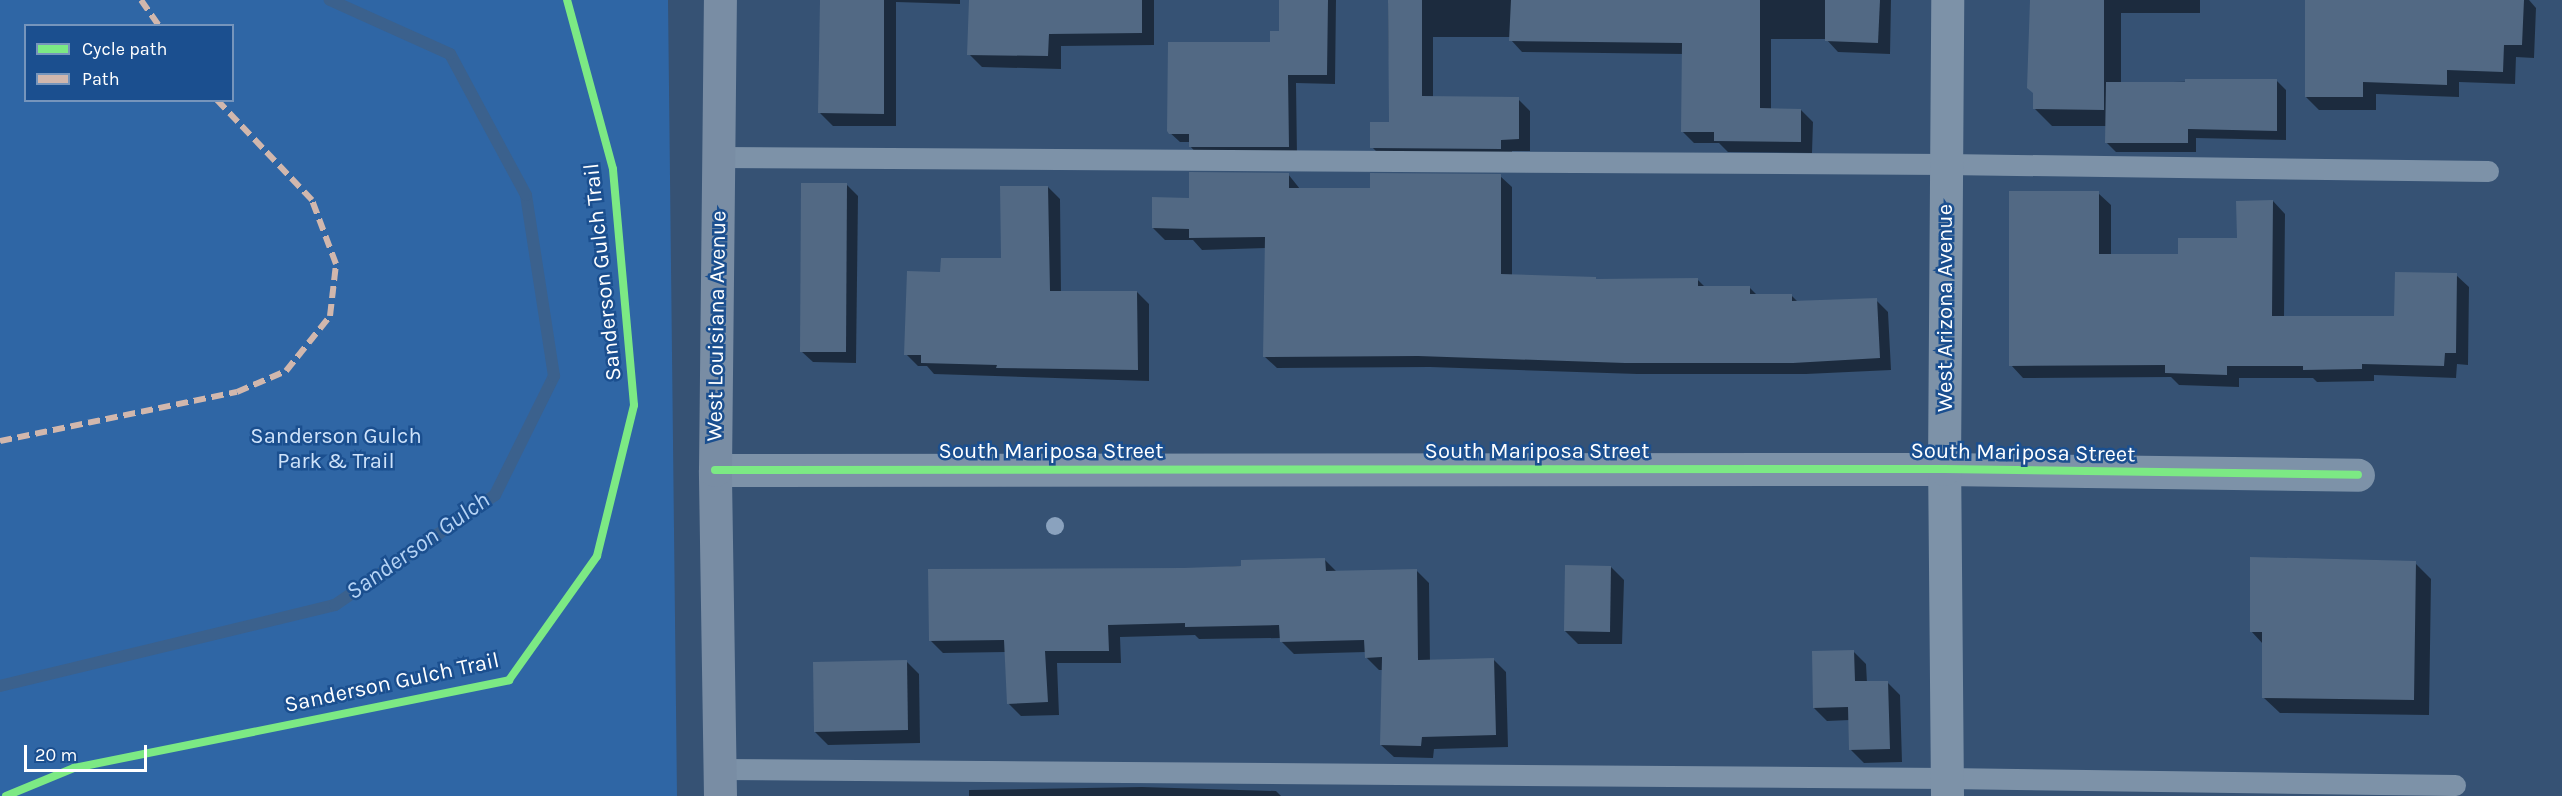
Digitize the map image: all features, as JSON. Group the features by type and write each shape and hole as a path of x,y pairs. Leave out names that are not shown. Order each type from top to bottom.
{"street":[{"name":"West Louisiana Avenue","path":"719,782 715,470 720,0"},
{"name":"West Arizona Avenue","path":"1947,0 1944,470 1947,787"},
{"name":"South Mariposa Street","path":"715,470 1944,470 2358,475"}],"lane":[{"path":"719,157 1947,164 2488,171"},
{"path":"719,782 1947,787 2454,785"}],"green space":[{"name":"Sanderson Gulch Park & Trail","path":"0,0 668,0 677,796 0,796"}],"building":[{"path":"820,0 884,0 884,114 818,113"},
{"path":"969,0 1142,0 1142,33 1049,34 1048,56 967,55"},
{"path":"1279,0 1328,0 1327,75 1288,75 1289,147 1189,147 1189,134 1169,134 1167,131 1168,42 1270,42 1270,31 1279,31"},
{"path":"1388,0 1422,0 1422,96 1519,97 1519,139 1501,140 1501,149 1370,148 1370,122 1389,122"},
{"path":"1511,0 1760,0 1760,108 1801,109 1801,142 1714,141 1714,132 1681,132 1682,43 1509,41"},
{"path":"1825,0 1880,0 1878,43 1825,41"},
{"path":"2030,0 2104,0 2104,110 2033,109 2033,93 2027,88"},
{"path":"2305,0 2524,0 2522,45 2504,45 2503,72 2447,70 2447,85 2363,82 2363,97 2305,97"},
{"path":"2185,79 2277,79 2277,131 2188,129 2188,143 2105,143 2106,82 2185,82"},
{"path":"1189,172 1289,173 1289,188 1370,188 1370,173 1501,174 1501,274 1596,277 1596,279 1698,278 1698,286 1750,286 1750,294 1792,294 1792,301 1877,298 1880,358 1793,363 1625,363 1418,356 1263,357 1265,237 1189,238 1189,229 1152,228 1152,197 1189,198"},
{"path":"801,183 847,183 846,352 800,352"},
{"path":"1000,186 1048,186 1050,291 1137,291 1138,370 996,368 997,365 921,363 921,355 904,355 907,271 940,272 941,258 1001,258"},
{"path":"2009,191 2099,191 2099,254 2178,254 2178,238 2237,238 2236,201 2273,200 2272,316 2394,316 2395,272 2457,273 2456,353 2445,353 2444,366 2362,364 2362,369 2303,370 2303,366 2227,366 2227,375 2165,373 2165,365 2009,366"},
{"path":"2250,557 2416,561 2414,700 2262,698 2262,632 2250,632"},
{"path":"1325,558 1326,571 1417,569 1418,660 1494,658 1496,735 1422,737 1421,746 1380,745 1382,657 1365,658 1364,640 1280,642 1279,625 1185,627 1185,623 1108,625 1109,651 1045,651 1048,702 1007,704 1004,640 929,641 928,569 1184,568 1241,566 1241,560"},
{"path":"1565,565 1611,566 1610,632 1564,631"},
{"path":"1854,650 1855,681 1888,681 1890,749 1849,750 1848,707 1813,708 1812,651"},
{"path":"907,660 908,730 814,732 813,662"}],"waterway":[{"name":"Sanderson Gulch","path":"0,686 335,605 495,495 554,376 526,195 450,54 330,0"}],"marked path":[{"path":"141,0 158,24"},
{"path":"0,441 237,392 286,371 330,316 336,264 312,200 219,102"}],"cycle path":[{"name":"Sanderson Gulch Trail","path":"6,796 74,768 509,680 597,556 634,405 613,169 567,0"},
{"path":"715,470 1944,469 2358,475"}]}
